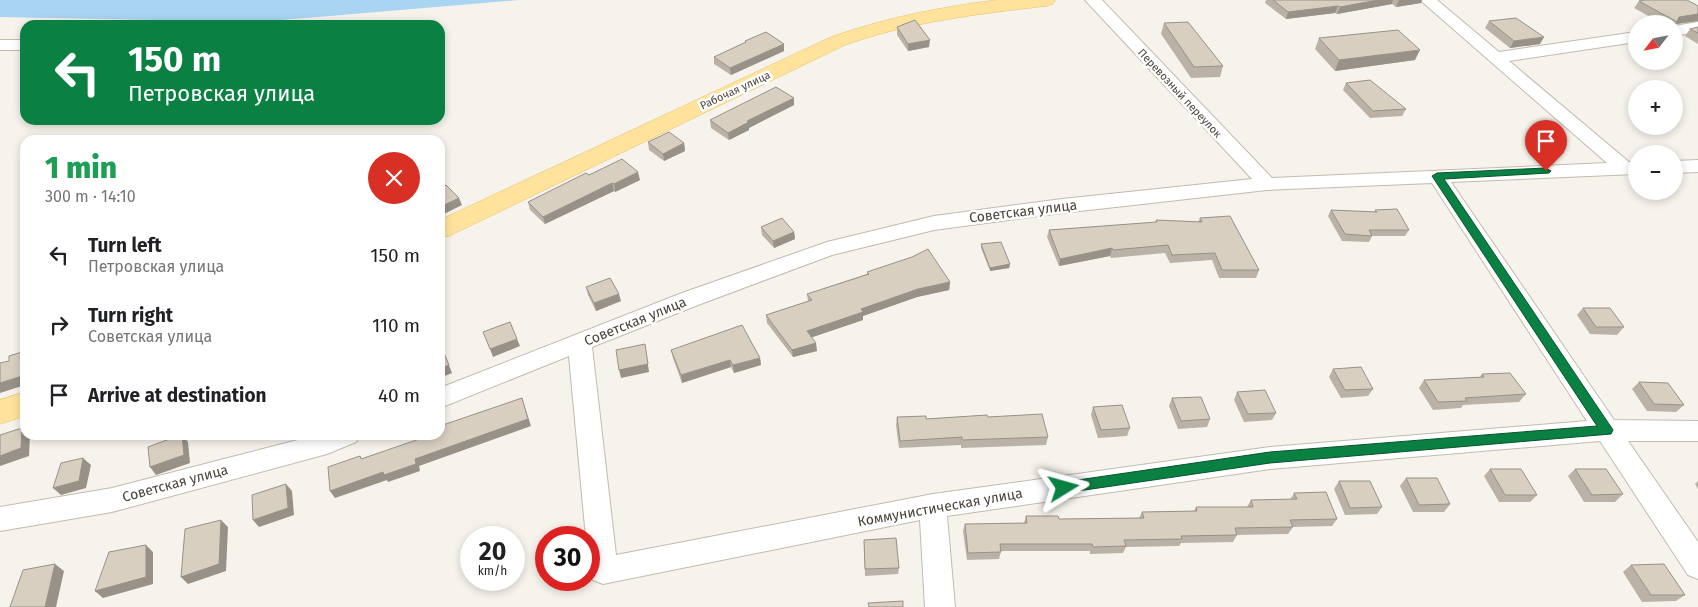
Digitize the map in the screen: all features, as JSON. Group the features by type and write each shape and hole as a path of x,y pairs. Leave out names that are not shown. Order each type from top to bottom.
{"main road":[{"name":"Рабочая улица","path":"445,228 838,41 867,30 948,12 1046,0"},
{"path":"0,412 20,406"}],"street":[{"name":"Перевозный переулок","path":"1093,0 1267,184"},
{"path":"1428,0 1495,58 1628,166"},
{"path":"1683,30 1698,27"},
{"path":"1495,58 1628,38"},
{"path":"0,45 20,45"},
{"path":"1683,167 1698,166"},
{"name":"Советская улица","path":"445,396 826,249 934,223 1062,206 1267,184 1628,168"},
{"path":"1437,176 1698,566"},
{"name":"Коммунистическая улица","path":"580,343 603,571 933,506 1270,458 1607,430 1698,430"},
{"name":"Советская улица","path":"0,519 112,500 334,440"},
{"path":"933,506 940,607"}],"water":[{"path":"0,0 519,0 282,20 0,17"}],"building":[{"path":"1273,0 1378,0 1340,7 1288,12"},
{"path":"1687,0 1698,6 1698,14 1683,16 1664,15 1639,1"},
{"path":"1516,18 1544,37 1514,41 1489,21"},
{"path":"915,20 930,40 908,44 897,27"},
{"path":"1188,22 1223,66 1194,67 1164,23"},
{"path":"1698,27 1698,33 1690,29"},
{"path":"1398,30 1420,50 1339,60 1319,38"},
{"path":"766,32 784,44 730,68 714,57 745,41"},
{"path":"1370,80 1406,109 1373,111 1346,83"},
{"path":"776,87 794,98 747,121 749,122 728,133 710,120"},
{"path":"669,132 684,143 663,154 648,142"},
{"path":"622,159 638,172 543,217 528,202 586,173 589,175"},
{"path":"445,186 459,198 445,205"},
{"path":"1397,209 1409,230 1369,230 1372,236 1345,234 1331,210 1377,212 1375,210"},
{"path":"1230,216 1259,270 1222,270 1215,253 1172,255 1168,245 1113,250 1112,248 1060,259 1049,230 1157,222 1156,220 1202,222 1200,218"},
{"path":"782,218 794,232 773,241 761,227"},
{"path":"1001,242 1010,264 990,268 981,244"},
{"path":"928,249 950,282 918,289 861,309 863,312 807,331 816,343 792,350 766,315 812,300 807,294 869,274 867,272 912,257"},
{"path":"610,278 619,294 594,303 586,287"},
{"path":"1583,308 1610,308 1624,327 1596,327"},
{"path":"510,322 517,339 490,349 483,332"},
{"path":"742,325 760,358 733,365 730,360 681,375 671,350"},
{"path":"645,344 648,364 619,370 616,350"},
{"path":"20,353 20,377 0,383 0,363 9,361 9,356"},
{"path":"445,355 449,365 445,367"},
{"path":"1361,367 1373,389 1345,390 1333,369"},
{"path":"1510,373 1526,394 1465,398 1467,401 1438,402 1424,380 1484,377 1482,374"},
{"path":"1639,382 1668,383 1684,405 1654,404"},
{"path":"1265,390 1276,413 1248,414 1237,392"},
{"path":"1201,397 1210,419 1181,421 1172,398"},
{"path":"522,398 528,419 415,459 416,464 384,475 383,472 330,491 328,467 360,456 361,459 416,440 445,440 445,424"},
{"path":"1122,405 1130,428 1101,430 1093,407"},
{"path":"1042,414 1048,437 962,440 962,437 900,441 897,417 926,416 926,419"},
{"path":"20,429 21,448 0,456 0,435"},
{"path":"167,440 182,440 184,455 150,467 148,447"},
{"path":"83,458 79,481 53,488 61,463"},
{"path":"1490,469 1521,469 1537,495 1505,495"},
{"path":"1575,469 1606,469 1623,494 1592,495"},
{"path":"1406,478 1437,478 1450,504 1419,505"},
{"path":"1339,481 1370,481 1382,507 1350,508"},
{"path":"286,484 288,508 253,520 252,495"},
{"path":"1326,492 1337,519 1290,520 1293,527 1235,528 1237,535 1181,536 1182,539 1124,540 1126,546 1093,547 1092,544 1000,544 1001,552 968,553 965,524 1027,523 1026,516 1058,516 1059,519 1144,518 1142,512 1197,511 1196,507 1253,507 1251,500 1297,499 1294,493"},
{"path":"221,520 219,564 181,577 185,529"},
{"path":"896,538 899,568 865,569 864,540"},
{"path":"146,545 146,577 95,591 109,552"},
{"path":"55,564 45,607 10,607 23,570"},
{"path":"1664,564 1685,595 1651,595 1631,565"},
{"path":"903,601 903,607 869,607 868,603"}],"route":[{"path":"1064,488 1270,458 1607,430 1437,176 1546,171"}]}
